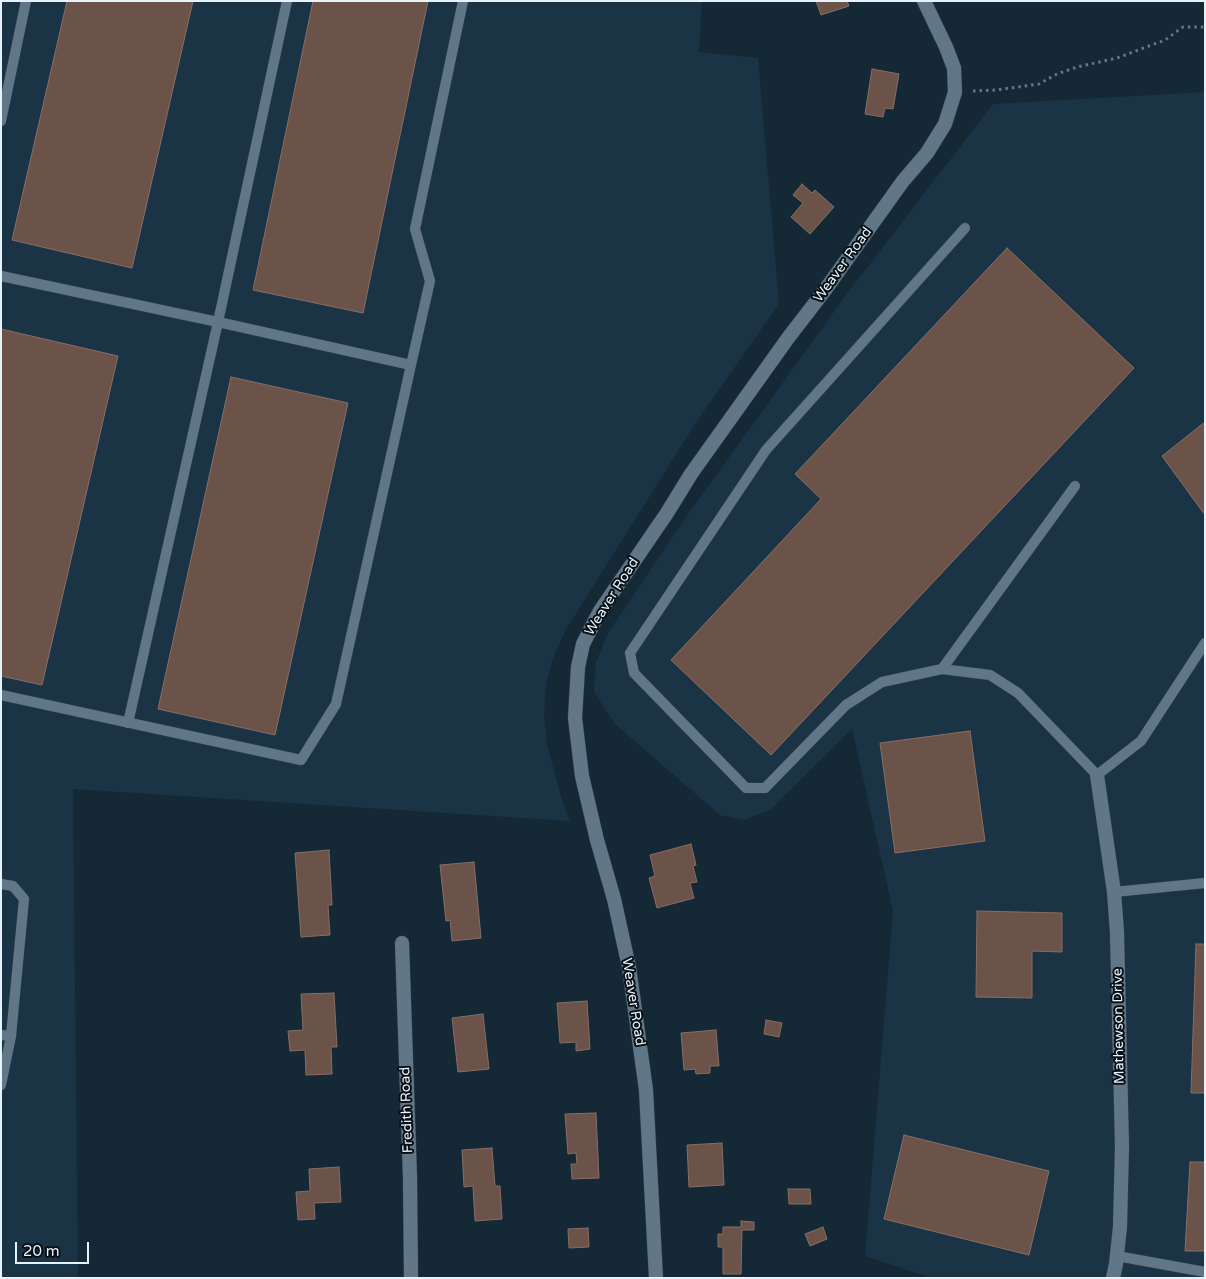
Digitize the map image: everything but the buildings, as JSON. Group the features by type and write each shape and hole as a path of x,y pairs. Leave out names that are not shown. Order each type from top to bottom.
{"street":[{"name":"Weaver Road","path":"656,1278 646,1090 629,967 614,898 597,840 582,776 575,718 578,667 583,644 600,611 720,432 903,182 927,153 945,124 955,92 954,68 924,1"},
{"name":"Mathewson Drive","path":"1097,775 1114,892 1117,932 1122,1147 1120,1227 1113,1278"},
{"name":"Fredith Road","path":"402,943 410,1168 411,1278"}],"lane":[{"path":"1,121 26,1"},
{"path":"128,723 218,322 287,1"},
{"path":"1,696 301,760 336,704 430,281 415,228 463,1"},
{"path":"965,228 766,450 630,653 634,673 746,788 764,788 846,705 882,682 942,669 990,675 1018,694 1097,775 1141,741 1205,643"},
{"path":"1,276 411,365"},
{"path":"942,669 1076,486"},
{"path":"1114,892 1205,883"},
{"path":"1,884 13,886 24,899 1,1085"},
{"path":"1117,1256 1205,1272"}],"path":[{"path":"955,92 996,90 1039,84 1057,74 1077,67 1117,58 1165,40 1184,27 1205,27"}],"shaded area":[{"path":"1,1 702,1 699,52 758,58 779,304 697,421 565,631 553,658 546,685 544,714 547,744 562,800 570,821 73,789 78,1278 1,1278"},
{"path":"1205,92 1205,1278 932,1278 865,1256 893,911 852,729 770,810 744,820 720,815 615,724 594,692 596,662 608,633 681,524 846,295 993,104"}]}
